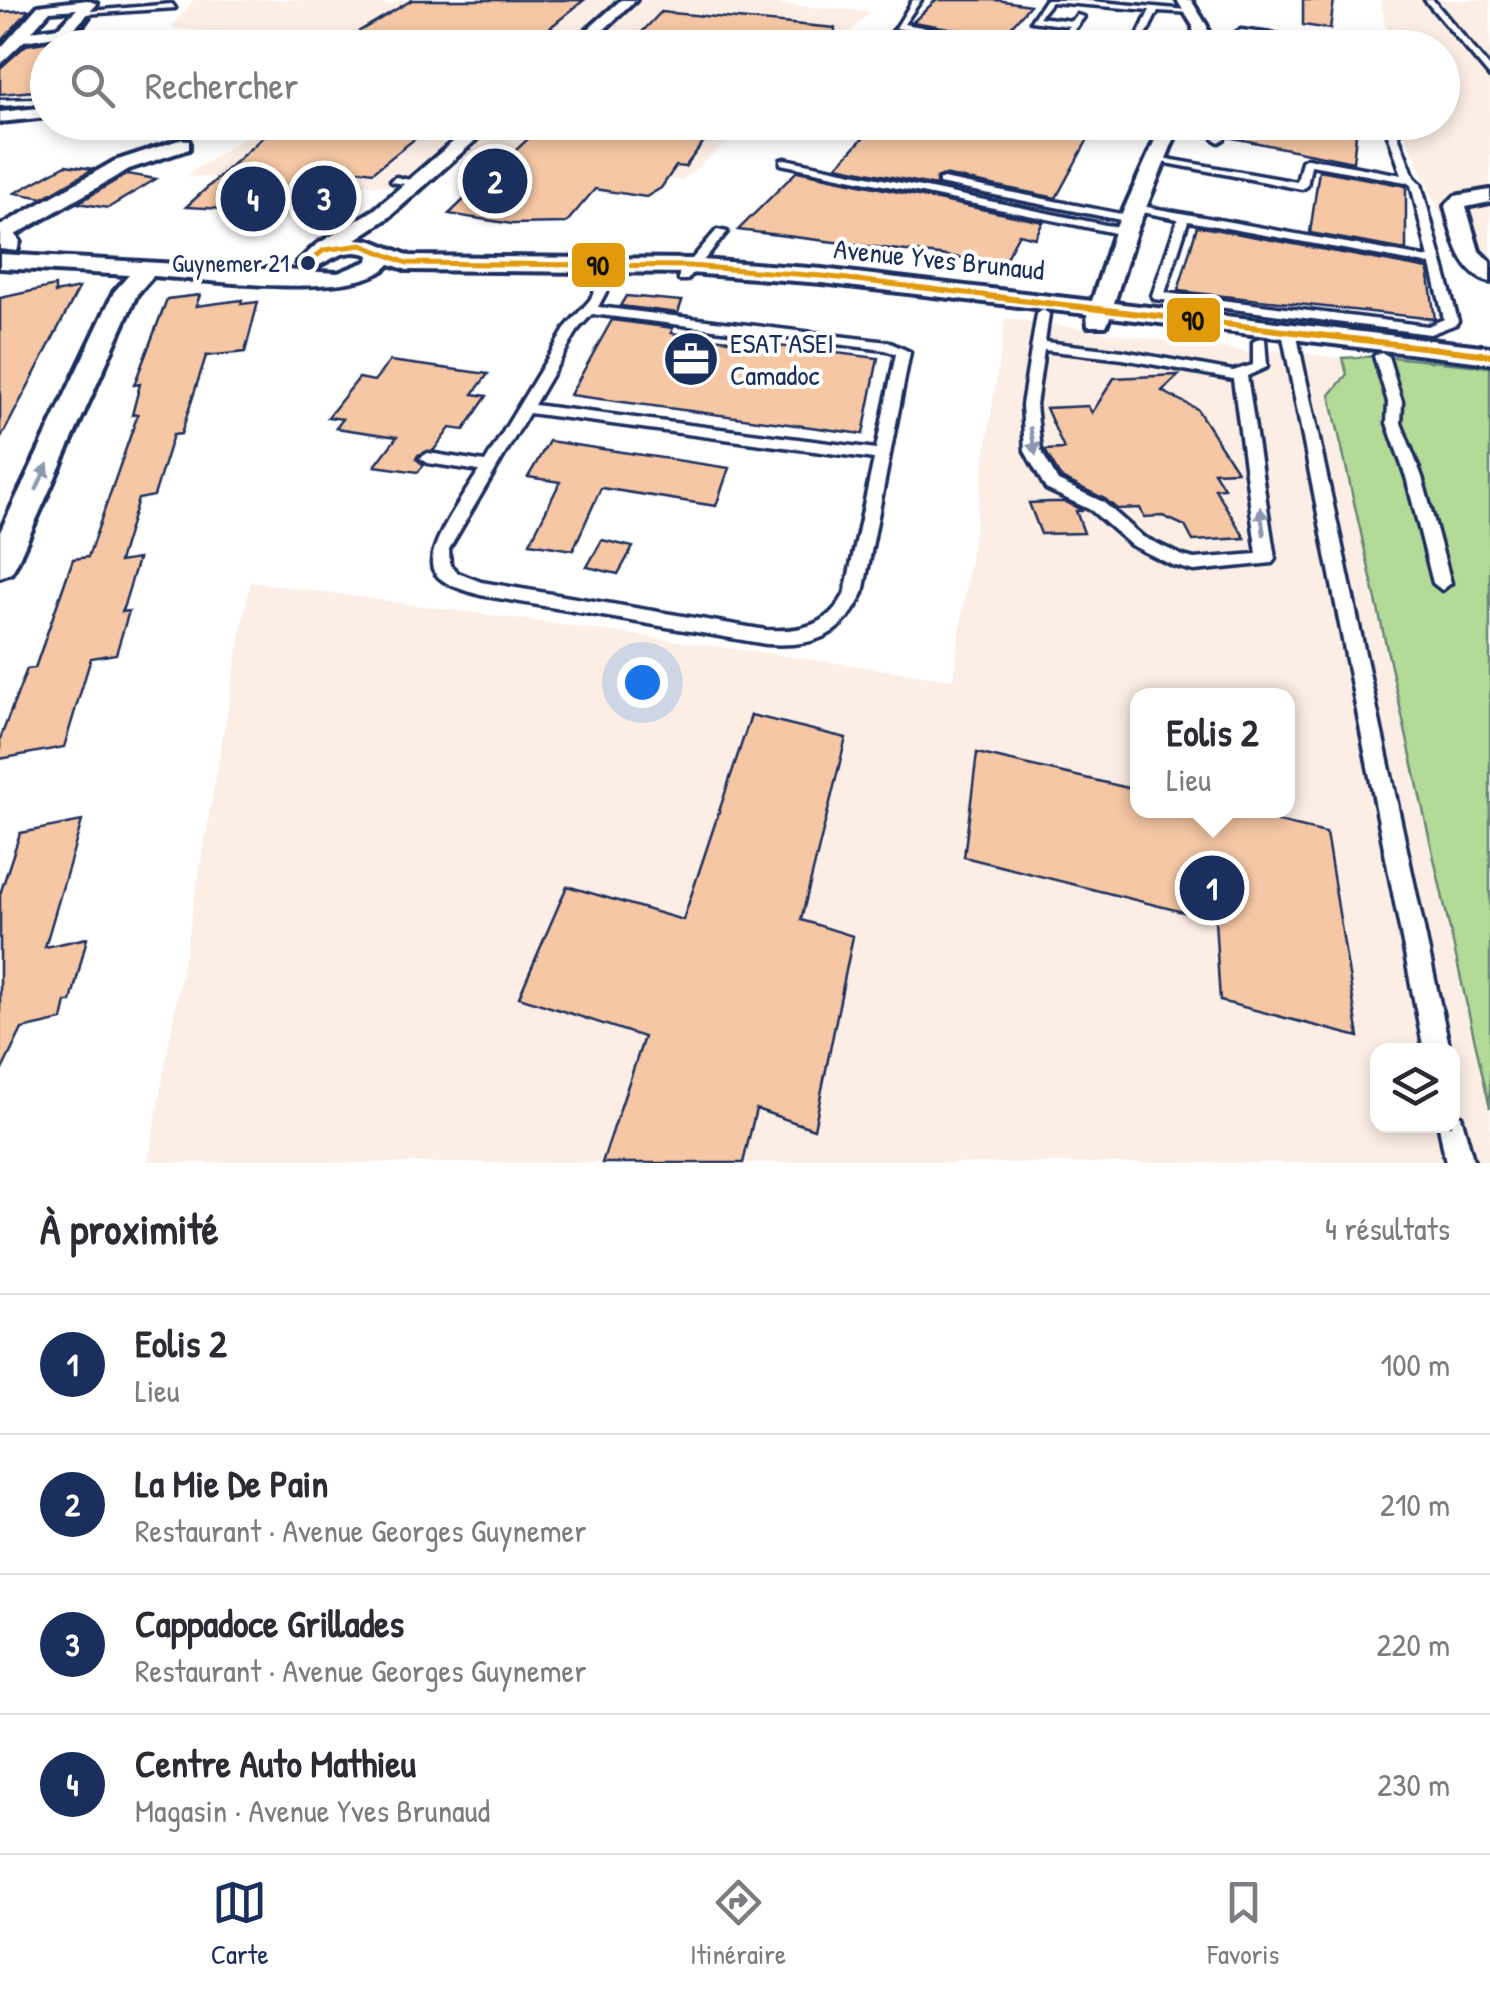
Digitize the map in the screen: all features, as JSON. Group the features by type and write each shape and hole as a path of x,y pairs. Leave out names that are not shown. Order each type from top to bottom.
{"street":[{"path":"590,30 629,0"},
{"path":"0,59 46,7 89,4 64,30"},
{"path":"1188,6 1197,30"},
{"path":"18,37 30,36"},
{"path":"0,117 30,110"},
{"path":"2,249 146,269 316,264 381,214 464,140"},
{"path":"1099,315 1131,219 1164,140"},
{"path":"2,249 122,165 182,145"},
{"path":"1490,196 1462,200 1455,206 1469,253 1490,275"},
{"path":"362,274 379,264 372,237 381,214"},
{"name":"Avenue Yves Brunaud","path":"1490,355 1290,339 1099,315 1043,314 686,272 362,274 338,280 316,264 350,244 378,250 407,263 686,272 966,291 1099,315 1260,342 1290,339 1381,356 1490,366"},
{"path":"2,249 227,265 316,264"},
{"path":"0,565 126,292 146,269"}],"lane":[{"path":"917,0 899,26 924,30"},
{"path":"1074,24 1034,19 1050,0 1188,6"},
{"path":"1115,0 1160,4 1156,4"},
{"path":"1429,0 1454,30"},
{"path":"1069,30 1091,3"},
{"path":"1145,30 1156,4"},
{"path":"84,12 172,6"},
{"path":"1460,38 1490,74"},
{"path":"0,104 30,108"},
{"path":"1396,140 1410,179"},
{"path":"1156,160 1302,186 1306,160 1410,179 1416,184 1451,321 1430,330 1158,296 1184,217"},
{"path":"784,162 1131,219 1184,217 1436,263"},
{"path":"396,180 417,183"},
{"path":"943,182 1131,219"},
{"path":"686,272 720,232"},
{"path":"589,310 899,349 904,360 851,602 832,626 790,638 480,588 452,578 442,568 442,549 574,326 589,310 601,298 609,275"},
{"path":"1043,314 1029,405 1033,451 1052,485 1096,506 1137,541 1187,564 1260,562 1267,557 1242,380 1236,374"},
{"path":"1290,339 1436,1043"},
{"path":"1038,345 1236,374 1260,367 1260,342"},
{"path":"1381,356 1395,402 1394,423 1414,477 1442,583"},
{"path":"526,408 884,456"},
{"path":"428,458 490,468"},
{"path":"1454,1133 1460,1163"}],"shaded area":[{"path":"193,0 343,0 391,5 399,0 730,0 870,12 852,30 171,28"},
{"path":"1380,0 1490,0 1490,285 1459,257 1408,140 1460,140 1460,30 1386,30"},
{"path":"241,140 729,140 682,181 472,154 389,186 186,176"},
{"path":"1005,318 1270,355 1271,350 1342,358 1347,374 1330,395 1490,1108 1490,1163 148,1163 250,582 953,679"}],"green space":[{"path":"1381,356 1490,367 1490,1108 1330,395 1347,374 1342,358"}],"building":[{"path":"412,0 584,0 547,30 361,30"},
{"path":"936,0 996,0 1030,5 1008,30 960,30 913,22"},
{"path":"1303,0 1334,0 1330,29 1303,25"},
{"path":"29,10 0,43 0,12"},
{"path":"661,12 835,28 835,30 644,30"},
{"path":"30,44 30,92 0,94 0,68"},
{"path":"260,140 413,140 373,172 360,170 329,206 316,214 186,207"},
{"path":"527,140 705,140 685,167 676,166 661,188 646,197 595,189 566,223 512,224 449,214 472,192 466,185 484,180"},
{"path":"861,140 1087,140 1056,198 944,175 936,178 936,186 837,166"},
{"path":"1243,140 1355,140 1353,162"},
{"path":"66,165 93,169 43,198 15,193"},
{"path":"1319,170 1406,186 1406,250 1310,233"},
{"path":"797,171 1043,222 1035,238 1019,234 1003,263 738,230"},
{"path":"127,174 156,179 108,208 78,203"},
{"path":"1197,226 1428,269 1435,319 1178,291"},
{"path":"55,286 55,293 79,288 0,440 0,298"},
{"path":"200,295 196,306 242,300 241,304 258,302 245,352 206,356 181,434 173,435 154,496 138,499 119,562 138,559 122,612 129,611 116,654 91,658 64,747 0,759 0,739 27,669 35,668 73,559 88,557 138,414 132,415 140,384 134,385 167,299"},
{"path":"626,296 682,301 678,313 620,306"},
{"path":"612,320 673,328 671,333 878,358 863,434 570,395"},
{"path":"390,361 488,374 473,394 487,396 464,430 450,428 434,450 418,455 416,459 424,465 418,472 375,466 397,437 336,428 343,419 328,417 359,378 374,381"},
{"path":"1179,375 1162,391 1197,409 1237,471 1214,472 1224,488 1215,489 1245,538 1193,541 1185,526 1163,516 1144,517 1140,508 1117,509 1061,478 1045,450 1064,449 1046,408 1088,406 1092,413 1114,378"},
{"path":"549,441 729,468 716,506 601,488 573,550 530,543 560,482 528,477"},
{"path":"1066,502 1083,511 1076,511 1084,533 1041,534 1029,503"},
{"path":"602,540 633,547 618,574 587,567"},
{"path":"751,715 846,738 801,920 853,936 814,1129 756,1109 743,1163 602,1163 644,1037 519,997 567,886 683,920"},
{"path":"977,753 1130,788 1130,818 1262,818 1326,833 1359,1037 1220,1001 1215,920 964,857"},
{"path":"82,821 45,947 87,938 71,1002 66,1002 62,1020 22,1029 0,1074 0,894 20,833"}],"transit line":[{"name":"90","path":"308,263 324,250 362,245 407,263 689,266 822,276 1490,355"}],"place":[{"name":"La Mie De Pain","path":"495,181"},
{"name":"Cappadoce Grillades","path":"324,198"},
{"name":"Centre Auto Mathieu","path":"253,199"},
{"name":"Guynemer 21","path":"308,263"},
{"name":"ESAT ASEI Camadoc","path":"691,359"},
{"name":"Eolis 2","path":"1212,888"}]}
